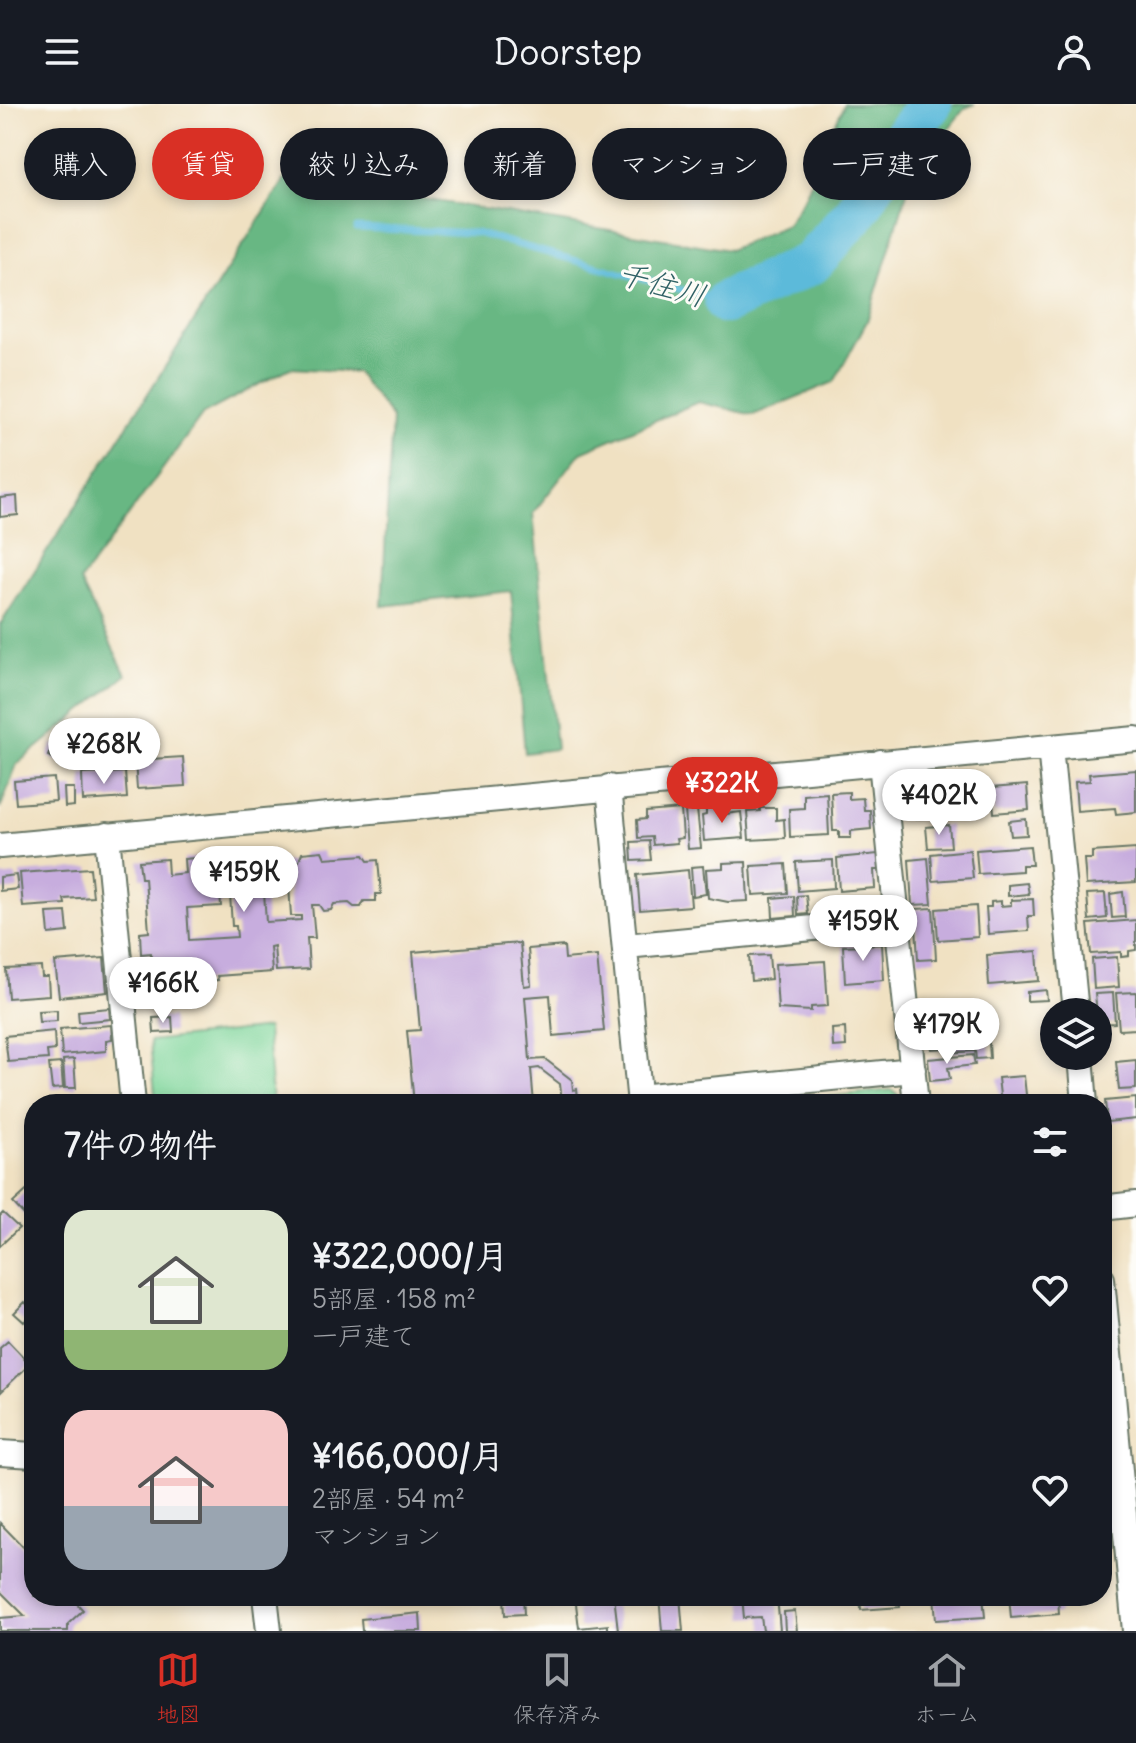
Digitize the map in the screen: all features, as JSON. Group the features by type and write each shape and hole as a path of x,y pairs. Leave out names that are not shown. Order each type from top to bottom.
{"street":[{"path":"0,846 1136,739"},
{"path":"1050,747 1075,998"},
{"path":"881,762 915,1094"},
{"path":"609,787 638,1094"},
{"path":"107,835 132,1094"},
{"path":"626,946 897,920"},
{"path":"694,1094 913,1070"},
{"path":"1082,1070 1084,1094"},
{"path":"1112,1207 1136,1204"},
{"path":"1112,1405 1135,1631"},
{"path":"0,1453 24,1454"},
{"path":"266,1606 269,1631"}],"green space":[{"path":"844,104 975,104 965,108 949,128 834,128"},
{"path":"280,187 280,200 430,200 729,250 787,225 803,199 905,200 867,321 834,382 753,415 698,402 581,452 533,513 556,749 525,753 511,591 382,606 392,418 356,372 290,368 203,414 80,581 126,675 17,764 0,809 0,625"},
{"path":"267,1028 271,1094 155,1094 150,1041"},
{"path":"892,1090 897,1094 855,1094"}],"building":[{"path":"17,496 18,515 0,517 0,498"},
{"path":"53,744 69,751 64,763 48,756"},
{"path":"183,757 185,786 137,789 135,760"},
{"path":"129,758 129,769 112,769 111,759"},
{"path":"1136,770 1136,812 1116,814 1115,808 1077,811 1075,782 1090,781 1089,774"},
{"path":"125,772 127,798 83,801 82,774"},
{"path":"54,778 56,801 16,804 14,781"},
{"path":"975,781 976,797 981,796 982,814 952,817 950,789 959,789 959,783"},
{"path":"1027,785 1029,810 994,813 992,788"},
{"path":"64,788 74,788 74,806 65,807"},
{"path":"944,790 946,817 911,819 909,792"},
{"path":"849,792 849,799 863,798 864,810 870,810 871,829 851,831 851,838 839,838 839,831 833,831 831,793"},
{"path":"827,793 829,835 790,837 789,809 804,808 804,795"},
{"path":"725,806 725,814 741,812 744,838 704,841 702,816 706,815 706,808"},
{"path":"760,808 776,808 776,820 784,819 785,838 749,840 747,812 760,811"},
{"path":"681,809 683,838 676,839 677,843 653,845 652,837 638,838 637,820 646,819 646,812"},
{"path":"697,809 701,848 688,849 685,810"},
{"path":"1026,819 1027,835 1011,836 1009,821"},
{"path":"949,825 951,847 928,848 926,827"},
{"path":"649,841 651,860 632,861 631,842"},
{"path":"1030,846 1032,865 1022,865 1022,871 978,874 976,850"},
{"path":"1136,849 1136,882 1086,885 1084,859 1092,859 1092,852"},
{"path":"970,850 973,878 933,881 931,854"},
{"path":"322,851 325,858 364,855 368,861 378,860 381,894 376,894 376,901 364,901 361,907 349,903 334,904 331,910 323,911 319,905 312,905 315,938 307,938 309,969 276,971 274,946 270,947 272,972 153,985 151,953 141,954 140,933 149,932 145,878 141,878 139,861 167,859 168,875 185,873 184,859 243,854 245,880 219,882 221,906 187,908 189,940 237,937 236,926 232,926 230,894 264,892 266,922 301,920 301,916 291,916 288,869 284,869 283,862 299,861 302,853"},
{"path":"878,854 880,870 874,870 875,888 839,891 837,858"},
{"path":"928,858 932,904 912,905 909,860"},
{"path":"833,860 834,888 798,891 796,862"},
{"path":"746,862 748,901 728,902 708,898 706,869 723,868 723,863"},
{"path":"786,864 788,893 753,895 751,866"},
{"path":"703,866 706,894 693,896 691,867"},
{"path":"90,868 93,897 64,899 65,904 23,907 20,873"},
{"path":"688,870 691,906 640,910 637,875"},
{"path":"16,875 18,889 0,891 0,877"},
{"path":"1027,883 1029,894 1008,896 1008,885"},
{"path":"1123,892 1125,917 1112,918 1110,894"},
{"path":"1105,893 1107,918 1089,920 1087,894"},
{"path":"806,895 808,914 798,915 797,896"},
{"path":"794,896 795,916 773,918 772,898"},
{"path":"1033,899 1034,916 1028,916 1029,931 988,934 986,907 991,907 991,902 1001,901 1001,906 1011,905 1011,900"},
{"path":"976,906 978,937 938,940 936,909"},
{"path":"933,908 936,959 918,960 915,909"},
{"path":"66,912 68,932 49,934 47,913"},
{"path":"1136,920 1136,950 1129,951 1129,956 1121,957 1121,952 1091,954 1088,924"},
{"path":"520,943 524,986 531,985 528,949 564,946 565,959 597,956 604,1031 553,1036 550,995 525,997 530,1060 545,1059 572,1080 573,1090 577,1089 578,1094 561,1094 560,1084 539,1068 531,1069 533,1094 413,1094 407,1031 420,1030 413,952"},
{"path":"882,944 884,980 845,983 843,946"},
{"path":"1037,951 1039,981 989,985 987,955"},
{"path":"769,955 771,979 751,981 749,956"},
{"path":"1117,957 1119,987 1094,989 1092,959"},
{"path":"104,958 107,992 59,997 55,962"},
{"path":"825,961 828,1006 811,1007 811,1011 778,1009 775,964"},
{"path":"41,967 42,977 48,977 49,995 8,998 6,969"},
{"path":"1046,990 1047,998 1027,1001 1027,992"},
{"path":"1136,992 1136,1029 1119,1030 1116,993"},
{"path":"1113,993 1115,1023 1112,1023 1112,998 1095,998 1095,994"},
{"path":"109,1008 110,1019 79,1022 78,1011"},
{"path":"57,1010 57,1021 39,1022 38,1011"},
{"path":"987,1013 990,1058 976,1059 975,1051 947,1053 947,1048 931,1049 929,1017"},
{"path":"172,1017 173,1032 154,1033 153,1018"},
{"path":"111,1025 112,1039 106,1040 106,1051 62,1055 60,1029"},
{"path":"845,1028 846,1046 833,1047 832,1029"},
{"path":"54,1031 55,1050 47,1051 48,1059 8,1062 5,1036"},
{"path":"973,1055 975,1065 948,1068 950,1079 930,1081 928,1059"},
{"path":"74,1059 76,1088 65,1088 63,1060"},
{"path":"1136,1060 1136,1089 1119,1090 1116,1062"},
{"path":"61,1063 63,1088 52,1089 49,1064"},
{"path":"1024,1076 1026,1094 1000,1094 998,1078"},
{"path":"1136,1098 1136,1119 1112,1121 1112,1100"},
{"path":"24,1193 24,1215 13,1203"},
{"path":"3,1213 19,1228 0,1246 0,1216"},
{"path":"24,1303 24,1322 14,1313"},
{"path":"8,1341 24,1358 24,1370 0,1393 0,1348"},
{"path":"0,1523 24,1548 24,1606 79,1606 83,1610 68,1624 68,1631 0,1631 0,1618 25,1616 0,1591"},
{"path":"505,1606 524,1606 524,1614 505,1615"},
{"path":"576,1606 615,1606 618,1630 608,1631 608,1625 579,1628"},
{"path":"660,1606 681,1606 683,1631 662,1631"},
{"path":"743,1606 778,1606 780,1630 763,1631 761,1617 744,1618"},
{"path":"861,1606 900,1607 861,1610"},
{"path":"935,1606 984,1606 985,1617 936,1620"},
{"path":"1010,1606 1059,1606 1059,1614 1011,1618"},
{"path":"795,1611 797,1631 785,1631 784,1612"},
{"path":"420,1613 421,1631 362,1631 361,1619"}],"waterway":[{"name":"千住川","path":"726,302 811,263 857,211 889,157 930,104"},
{"name":"千住川","path":"357,228 476,233 726,302"}]}
